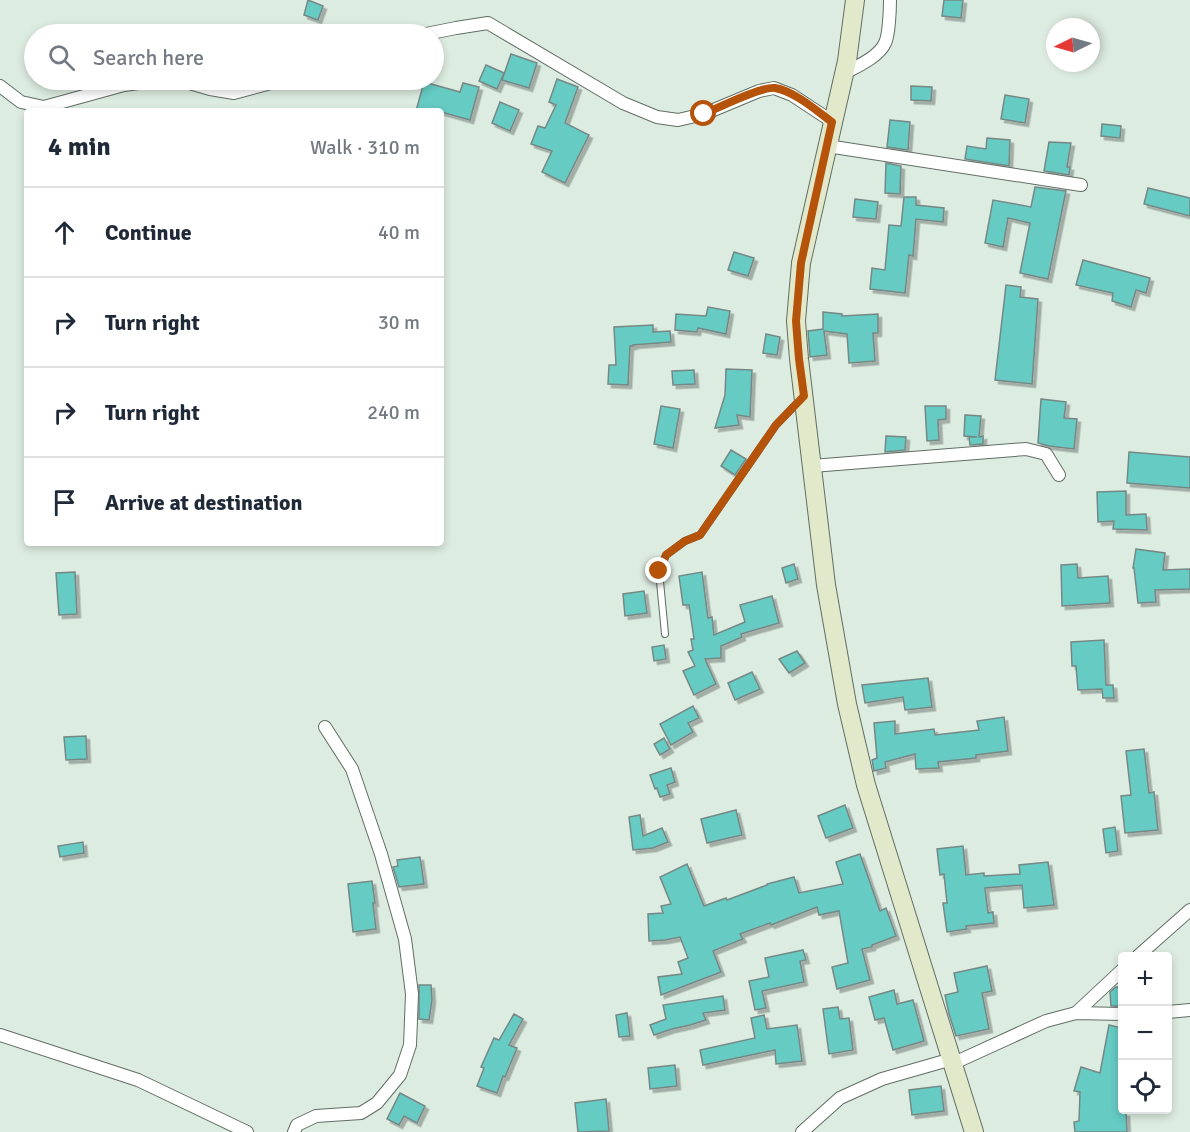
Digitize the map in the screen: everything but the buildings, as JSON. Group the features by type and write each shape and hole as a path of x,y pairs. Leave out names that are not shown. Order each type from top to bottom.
{"main road":[{"path":"855,0 847,61 801,263 796,321 799,359 826,585 847,704 866,785 974,1132"}],"street":[{"path":"843,74 873,58 885,44 890,0"},
{"path":"444,30 488,23 623,103 657,117 678,120 704,114 759,91 774,88 792,95 832,122"},
{"path":"0,86 21,102 44,107 106,90"},
{"path":"216,90 234,93 245,90"},
{"path":"827,146 1081,185"},
{"path":"812,466 1026,449 1046,454 1059,475"},
{"path":"294,1132 297,1125 316,1116 361,1113 377,1103 400,1076 410,1045 412,994 405,939 381,854 352,769 325,727"},
{"path":"1144,952 1190,910"},
{"path":"1076,1013 1118,974"},
{"path":"1172,1012 1190,1010"},
{"path":"802,1132 840,1098 882,1078 953,1061 1046,1021 1076,1013 1118,1014"},
{"path":"0,1035 138,1080 247,1132"}],"lane":[{"path":"665,634 659,571 666,555 685,541 700,535 776,425 804,396"}],"route":[{"path":"659,571 666,555 685,541 700,535 776,425 804,396 796,321 801,263 832,122 792,95 774,88 759,91 704,114"}]}
